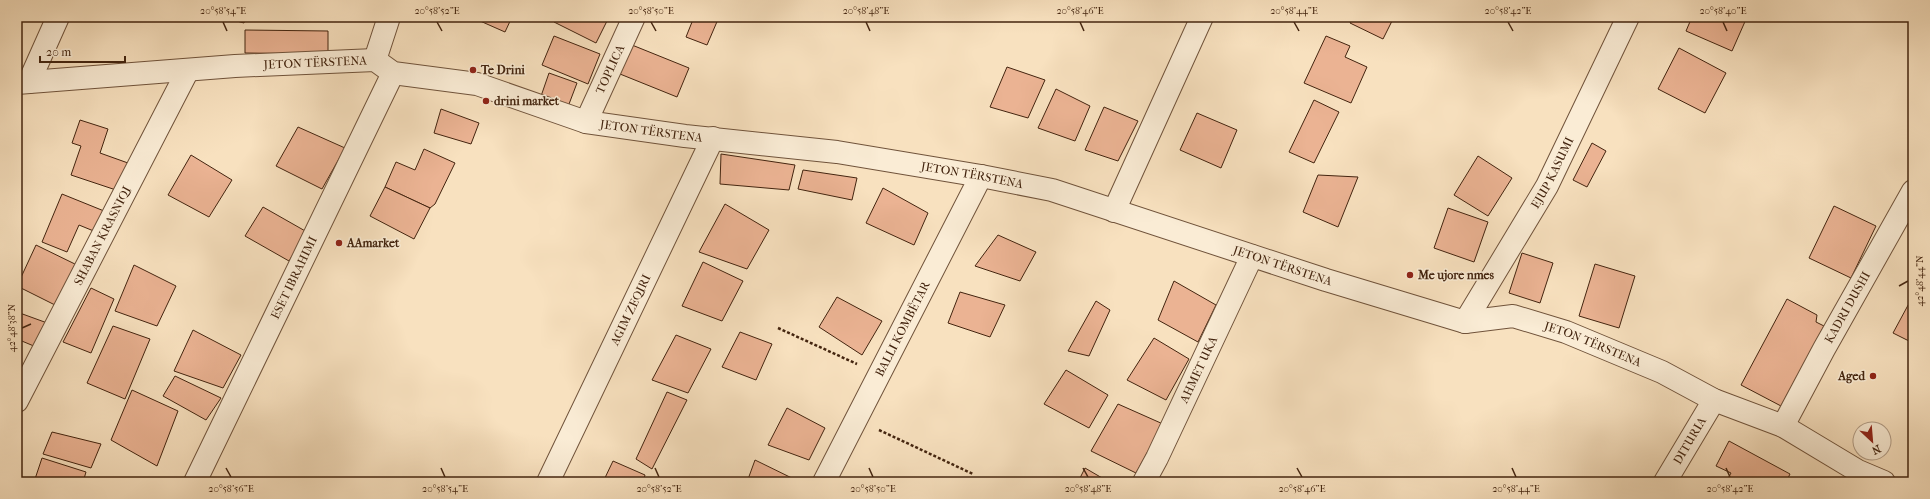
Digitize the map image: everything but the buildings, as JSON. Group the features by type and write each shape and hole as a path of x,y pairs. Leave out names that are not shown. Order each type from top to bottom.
{"street":[{"path":"23,83 58,17"},
{"path":"375,60 389,17"},
{"name":"TOPLICA","path":"586,122 634,17"},
{"path":"1114,211 1202,17"},
{"name":"EJUP KASUMI","path":"1465,322 1547,186 1628,17"},
{"name":"JETON TËRSTENA","path":"23,83 188,70 375,60 393,73 478,84 586,122 837,152 981,176 1052,190 1379,297 1465,322 1513,316 1566,332 1662,372 1714,400 1784,426 1858,471 1884,482"},
{"name":"SHABAN KRASNIQI","path":"17,401 188,70"},
{"name":"ESET IBRAHIMI","path":"195,482 393,73"},
{"name":"AGIM ZEQIRI","path":"548,482 714,138"},
{"name":"BALLI KOMBËTAR","path":"824,482 981,176"},
{"name":"KADRI DUSHI","path":"1784,426 1824,349 1913,191"},
{"name":"AHMET UKA","path":"1144,482 1157,458 1252,256"},
{"name":"DITURIA","path":"1665,482 1714,400"}],"path":[{"path":"778,328 879,374"},
{"path":"856,419 973,474"}],"place":[{"name":"Te Drini","path":"473,70"},
{"name":"drini market","path":"486,101"},
{"name":"AAmarket","path":"339,243"},
{"name":"Me ujore nmes","path":"1410,275"},
{"name":"Aged","path":"1873,376"}]}
